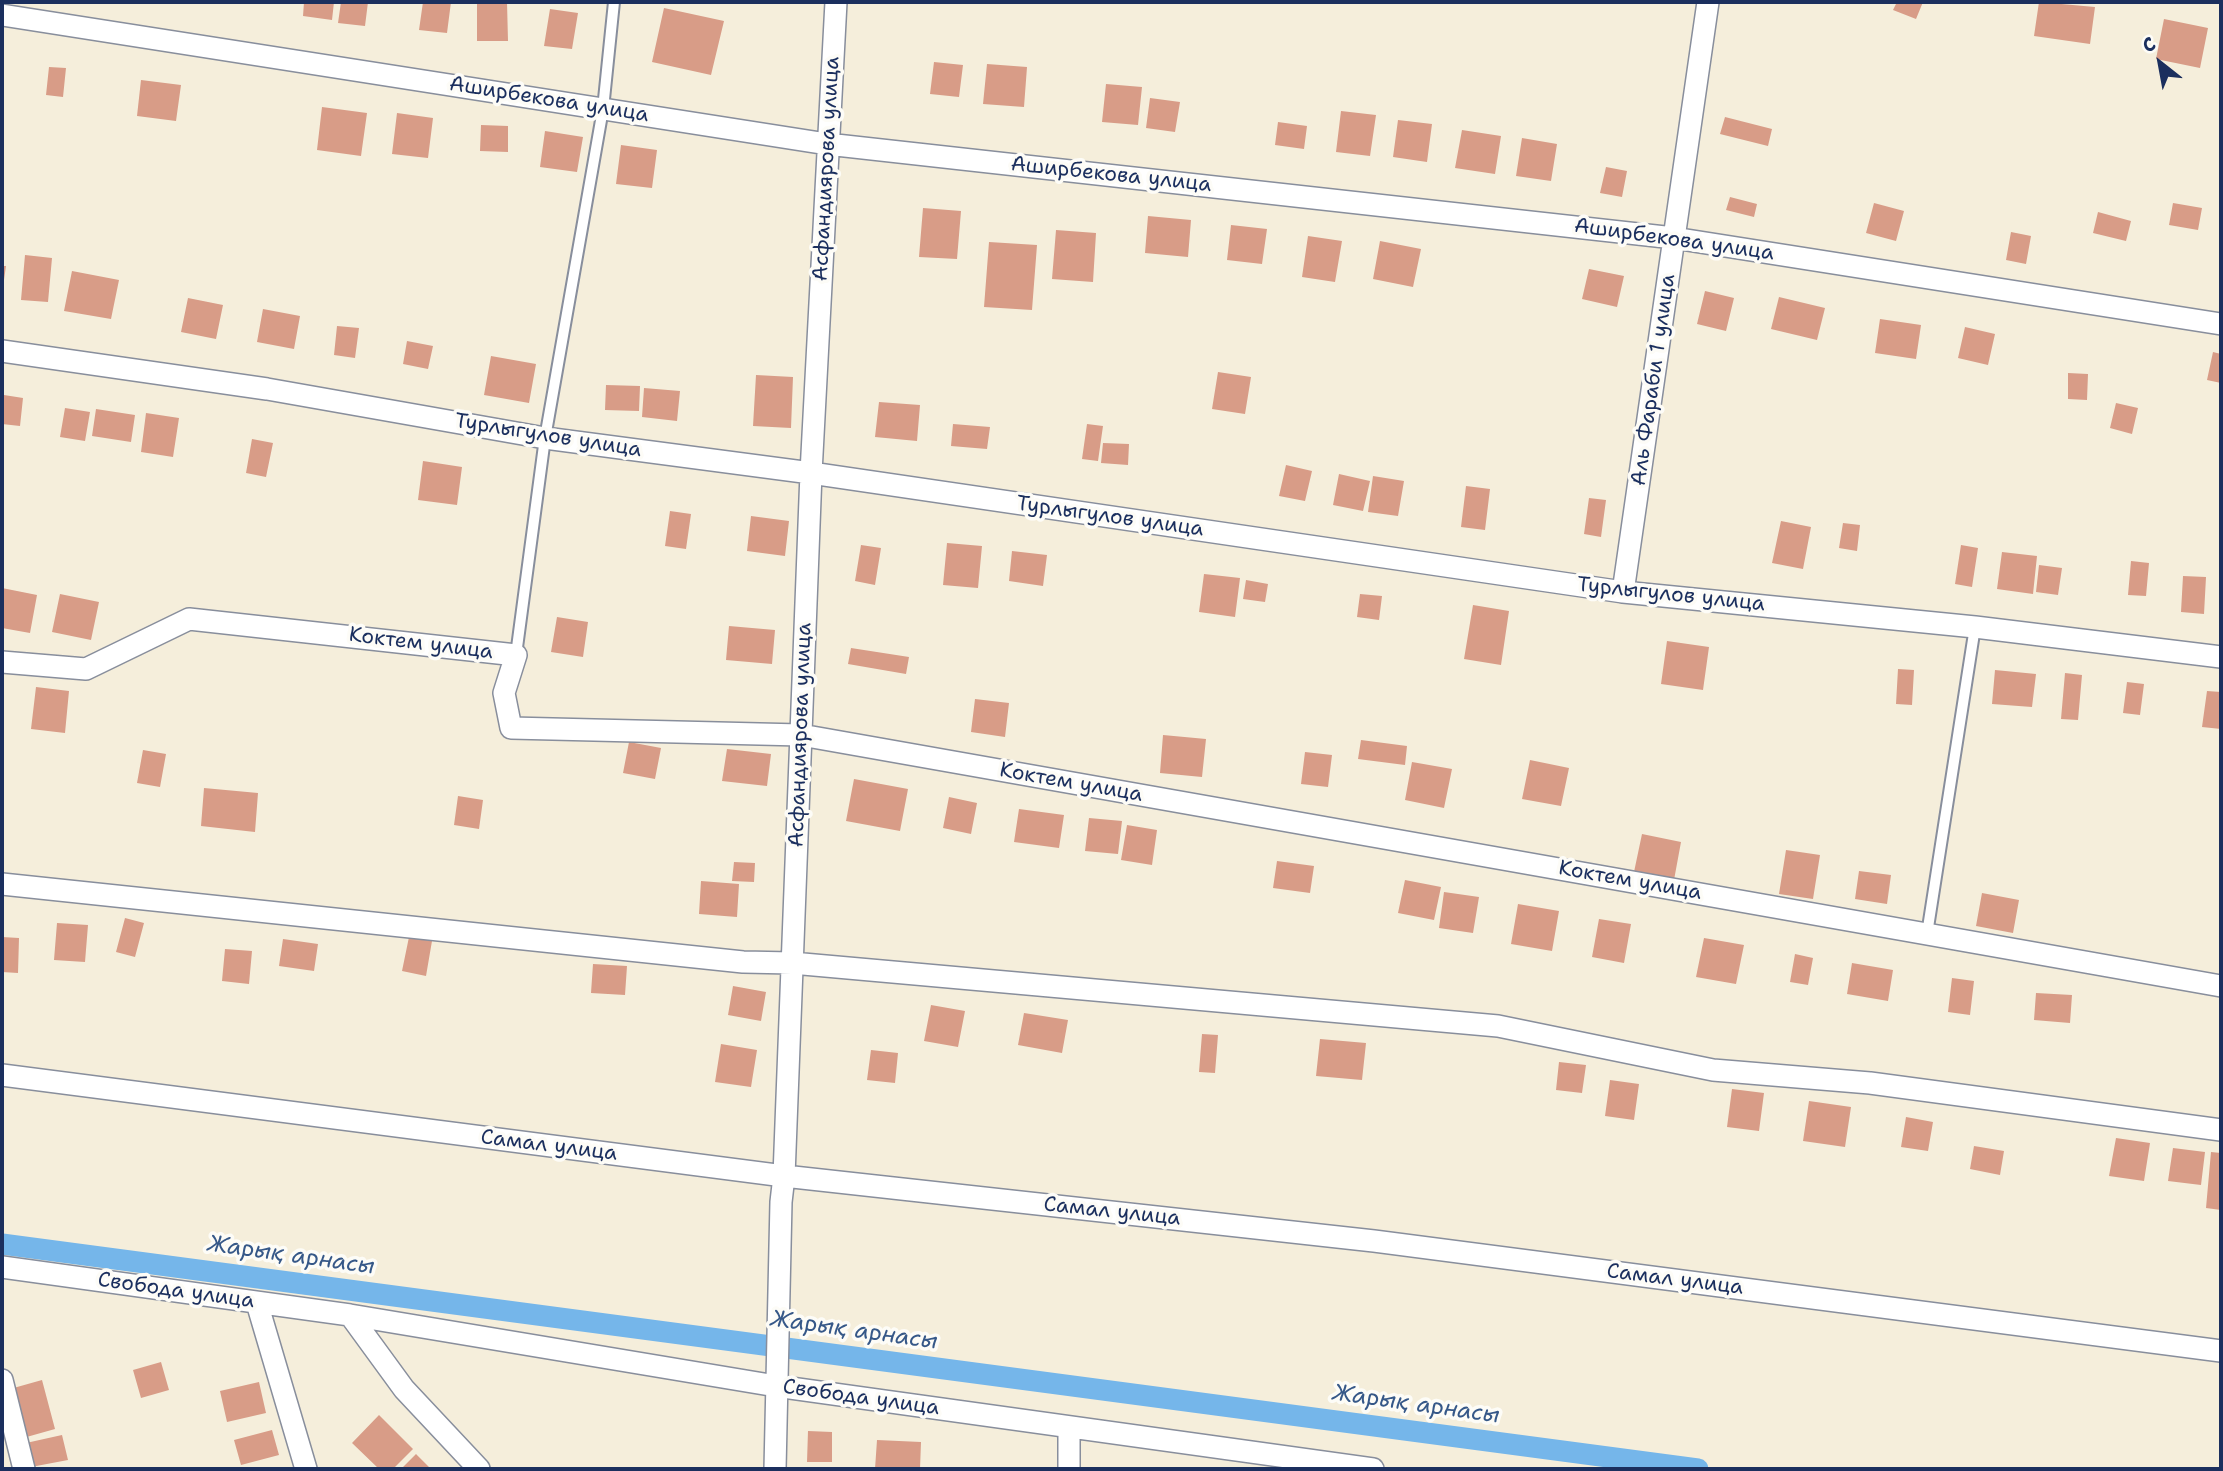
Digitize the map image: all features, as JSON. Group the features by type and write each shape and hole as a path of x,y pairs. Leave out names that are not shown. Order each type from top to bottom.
{"street":[{"name":"Асфандиярова улица","path":"775,1469 781,1202 811,473 836,2"},
{"name":"Аль Фараби 1 улица","path":"1623,592 1708,2"},
{"name":"Аширбекова улица","path":"2,15 827,144 1674,238 2221,324"},
{"name":"Турлыгулов улица","path":"2,351 267,389 545,438 811,473 1623,592 1975,627 2221,657"},
{"name":"Коктем улица","path":"2,663 86,669 189,619 516,655 504,693 511,728 801,735 2221,986"},
{"path":"2,884 743,962 792,963 1498,1026 1713,1070 1870,1083 2221,1130"},
{"name":"Самал улица","path":"2,1075 784,1176 1374,1241 2221,1351"},
{"name":"Свобода улица","path":"2,1267 350,1315 776,1386 1369,1469"},
{"path":"257,1303 306,1469"},
{"path":"350,1315 404,1389 479,1469"},
{"path":"2,1380 24,1469"},
{"path":"1069,1428 1069,1469"}],"lane":[{"path":"516,655 545,438 603,108 614,2"},
{"path":"1927,934 1975,627"}],"building":[{"path":"304,2 334,2 332,20 303,16"},
{"path":"341,2 368,2 365,26 338,23"},
{"path":"423,2 451,2 447,33 419,30"},
{"path":"477,2 507,2 508,41 477,41"},
{"path":"1897,2 1923,2 1916,19 1893,10"},
{"path":"2039,2 2095,7 2090,44 2034,36"},
{"path":"664,8 724,21 711,75 652,62"},
{"path":"550,9 578,13 572,49 544,46"},
{"path":"2164,19 2208,28 2200,68 2156,59"},
{"path":"934,62 963,65 959,97 930,94"},
{"path":"987,64 1027,67 1024,107 983,104"},
{"path":"49,67 66,68 63,97 46,95"},
{"path":"141,80 181,85 176,121 137,116"},
{"path":"1106,84 1142,87 1138,125 1102,122"},
{"path":"1150,98 1180,102 1175,132 1146,128"},
{"path":"322,107 367,113 361,156 317,150"},
{"path":"1341,111 1376,115 1370,156 1336,152"},
{"path":"397,113 433,118 428,158 392,154"},
{"path":"1725,117 1772,129 1768,146 1720,134"},
{"path":"1398,120 1432,124 1427,162 1393,157"},
{"path":"1278,122 1307,126 1304,149 1275,145"},
{"path":"481,125 508,126 508,152 480,151"},
{"path":"1462,130 1501,136 1495,174 1455,168"},
{"path":"545,131 583,137 577,172 540,167"},
{"path":"1522,138 1557,144 1551,181 1516,176"},
{"path":"621,145 657,150 652,188 616,184"},
{"path":"1606,167 1627,171 1622,197 1600,193"},
{"path":"1730,197 1757,204 1754,217 1726,210"},
{"path":"1874,203 1904,211 1896,241 1866,233"},
{"path":"2173,203 2202,208 2198,230 2169,225"},
{"path":"923,208 961,211 957,259 919,257"},
{"path":"2098,212 2131,221 2126,241 2093,233"},
{"path":"1148,216 1191,220 1188,257 1145,253"},
{"path":"1231,225 1267,229 1262,264 1227,260"},
{"path":"1056,230 1096,233 1093,282 1052,279"},
{"path":"2011,232 2031,236 2026,264 2006,260"},
{"path":"1308,236 1342,241 1335,282 1302,277"},
{"path":"1380,241 1421,249 1413,287 1373,279"},
{"path":"989,242 1037,245 1032,310 984,307"},
{"path":"25,255 52,258 48,302 21,300"},
{"path":"2,266 6,266 3,287 2,287"},
{"path":"1589,269 1624,276 1617,307 1582,299"},
{"path":"72,271 119,280 111,319 64,311"},
{"path":"1705,291 1734,298 1726,331 1697,324"},
{"path":"1779,297 1825,308 1817,340 1771,329"},
{"path":"188,298 223,305 216,339 181,332"},
{"path":"263,309 300,316 294,349 257,342"},
{"path":"1880,319 1921,325 1916,359 1875,353"},
{"path":"337,326 359,328 355,358 334,355"},
{"path":"1965,327 1995,334 1988,365 1958,358"},
{"path":"407,341 433,346 428,369 403,364"},
{"path":"2213,352 2221,354 2221,383 2207,380"},
{"path":"491,356 536,364 529,403 484,395"},
{"path":"1218,372 1251,377 1245,414 1212,409"},
{"path":"2068,373 2088,374 2087,400 2068,399"},
{"path":"756,375 793,377 791,428 753,426"},
{"path":"606,385 640,386 639,411 605,410"},
{"path":"644,388 680,391 677,421 642,417"},
{"path":"4,395 23,398 20,426 2,424"},
{"path":"879,402 920,405 917,441 875,437"},
{"path":"2116,403 2138,408 2132,434 2110,428"},
{"path":"65,408 90,412 85,441 60,437"},
{"path":"96,409 135,415 131,442 92,436"},
{"path":"146,413 179,418 173,457 141,452"},
{"path":"953,424 990,427 987,449 951,446"},
{"path":"1087,424 1103,426 1098,461 1082,459"},
{"path":"252,439 273,443 266,477 246,473"},
{"path":"1103,443 1129,444 1128,465 1101,463"},
{"path":"423,461 462,467 457,505 418,500"},
{"path":"1286,465 1312,471 1305,501 1279,496"},
{"path":"1339,474 1370,481 1363,511 1333,505"},
{"path":"1373,476 1404,481 1398,516 1368,512"},
{"path":"1466,486 1490,489 1485,530 1461,527"},
{"path":"1589,498 1606,500 1601,537 1584,534"},
{"path":"670,511 691,514 686,549 665,546"},
{"path":"751,516 789,521 785,556 747,551"},
{"path":"1781,521 1811,527 1803,569 1772,563"},
{"path":"1843,523 1860,525 1857,551 1839,548"},
{"path":"947,543 982,546 978,588 943,585"},
{"path":"861,545 881,548 875,585 855,581"},
{"path":"1961,545 1978,548 1972,587 1955,584"},
{"path":"1012,551 1047,555 1043,586 1009,581"},
{"path":"2002,552 2037,556 2033,594 1997,589"},
{"path":"2131,561 2149,563 2146,596 2128,595"},
{"path":"2039,565 2062,568 2058,595 2036,592"},
{"path":"1204,574 1240,578 1235,617 1199,612"},
{"path":"2183,576 2206,577 2204,614 2181,612"},
{"path":"1246,580 1268,584 1265,602 1243,599"},
{"path":"2,588 37,595 30,633 2,628"},
{"path":"60,594 99,602 91,640 52,632"},
{"path":"1360,594 1382,596 1379,620 1357,617"},
{"path":"1473,605 1509,611 1501,665 1464,659"},
{"path":"557,617 588,622 583,657 551,652"},
{"path":"729,626 775,630 772,664 726,660"},
{"path":"1667,641 1709,647 1703,690 1661,684"},
{"path":"851,648 909,657 906,674 848,664"},
{"path":"1898,669 1914,670 1912,705 1896,704"},
{"path":"1995,670 2036,674 2032,707 1992,704"},
{"path":"2065,673 2082,675 2078,720 2061,719"},
{"path":"2127,682 2144,684 2140,715 2123,713"},
{"path":"36,687 69,691 65,733 31,729"},
{"path":"2207,691 2221,692 2221,729 2202,727"},
{"path":"975,699 1009,703 1005,737 971,732"},
{"path":"1163,735 1206,739 1202,777 1160,773"},
{"path":"1361,740 1407,746 1405,765 1358,759"},
{"path":"629,742 661,748 655,779 623,773"},
{"path":"727,749 771,754 767,786 722,781"},
{"path":"143,750 166,754 160,787 137,783"},
{"path":"1305,752 1332,755 1328,787 1301,784"},
{"path":"1530,760 1569,768 1561,806 1522,799"},
{"path":"1412,762 1452,769 1444,808 1405,800"},
{"path":"854,779 908,789 900,831 846,821"},
{"path":"204,788 258,793 255,832 201,826"},
{"path":"458,796 483,800 479,829 454,825"},
{"path":"949,797 977,803 971,834 943,828"},
{"path":"1019,809 1064,815 1059,848 1014,842"},
{"path":"1089,818 1122,821 1118,854 1085,851"},
{"path":"1127,825 1157,830 1152,865 1121,860"},
{"path":"1642,834 1681,842 1674,880 1634,872"},
{"path":"1786,850 1820,855 1813,899 1779,894"},
{"path":"1277,861 1314,866 1310,893 1273,888"},
{"path":"734,862 755,863 754,882 732,881"},
{"path":"1859,871 1891,875 1887,904 1855,899"},
{"path":"1405,880 1441,887 1434,920 1398,913"},
{"path":"701,881 739,884 737,917 699,914"},
{"path":"1444,892 1479,897 1473,933 1439,928"},
{"path":"1982,893 2019,900 2013,933 1976,926"},
{"path":"1518,904 1559,911 1552,951 1511,944"},
{"path":"125,918 144,923 135,957 116,952"},
{"path":"1599,919 1631,924 1624,963 1592,957"},
{"path":"57,923 88,925 85,962 54,960"},
{"path":"2,937 19,938 18,973 2,972"},
{"path":"409,937 432,941 426,976 402,971"},
{"path":"1704,938 1744,945 1736,984 1696,977"},
{"path":"283,939 318,944 314,971 279,966"},
{"path":"225,949 252,951 249,984 222,981"},
{"path":"1795,954 1813,958 1808,985 1790,982"},
{"path":"1852,963 1893,970 1888,1001 1847,994"},
{"path":"593,964 627,966 625,995 591,993"},
{"path":"1952,978 1974,981 1970,1015 1948,1012"},
{"path":"733,986 766,992 761,1021 728,1015"},
{"path":"2036,993 2072,995 2070,1023 2034,1020"},
{"path":"931,1005 965,1011 958,1047 924,1041"},
{"path":"1024,1013 1068,1020 1062,1053 1018,1045"},
{"path":"1202,1034 1218,1035 1215,1073 1199,1072"},
{"path":"1320,1039 1366,1043 1362,1080 1316,1076"},
{"path":"721,1044 757,1050 751,1087 715,1082"},
{"path":"871,1050 898,1053 895,1083 867,1080"},
{"path":"1559,1062 1586,1065 1582,1093 1556,1090"},
{"path":"1610,1080 1639,1084 1634,1120 1605,1116"},
{"path":"1732,1089 1764,1093 1759,1131 1727,1127"},
{"path":"1809,1101 1851,1107 1845,1147 1803,1141"},
{"path":"1906,1117 1933,1122 1928,1151 1901,1147"},
{"path":"2116,1138 2150,1143 2144,1181 2109,1176"},
{"path":"1974,1146 2004,1151 2000,1175 1970,1169"},
{"path":"2173,1148 2205,1152 2201,1185 2168,1181"},
{"path":"2211,1152 2221,1153 2221,1210 2206,1208"},
{"path":"161,1362 169,1390 141,1398 133,1370"},
{"path":"42,1380 55,1429 23,1438 10,1389"},
{"path":"259,1382 266,1413 227,1422 220,1391"},
{"path":"379,1415 413,1449 393,1469 379,1469 352,1443"},
{"path":"272,1430 279,1455 241,1465 234,1440"},
{"path":"808,1431 832,1432 832,1462 807,1462"},
{"path":"62,1435 68,1460 31,1467 26,1443"},
{"path":"877,1440 921,1442 920,1469 875,1469"},
{"path":"416,1454 431,1469 401,1469"}],"waterway":[{"name":"Жарық арнасы","path":"2,1244 1698,1469"}]}
